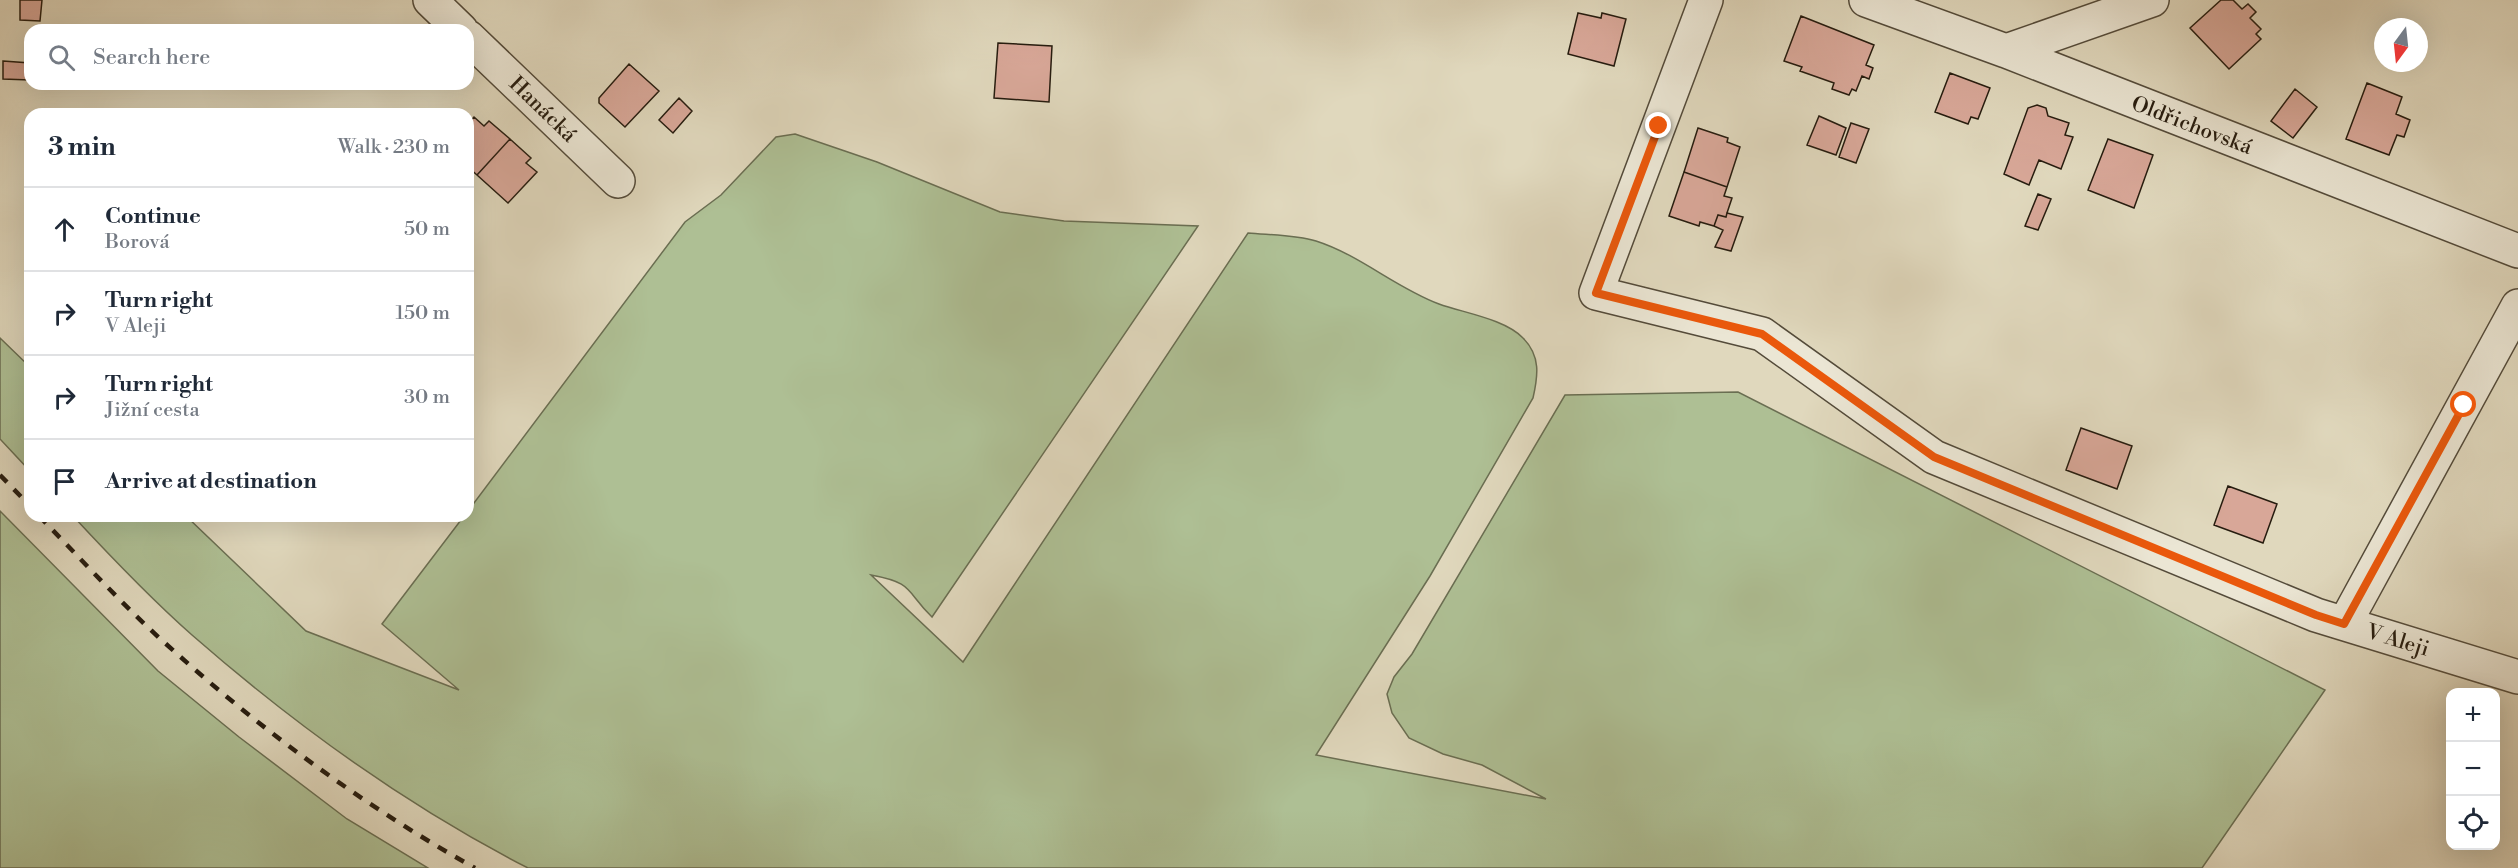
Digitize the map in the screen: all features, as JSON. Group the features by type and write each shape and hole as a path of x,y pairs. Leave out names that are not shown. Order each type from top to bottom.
{"street":[{"path":"430,0 455,24"},
{"name":"V Aleji","path":"1706,0 1596,293 1762,334 1934,457 2316,615 2518,677"},
{"name":"Oldřichovská","path":"1866,0 2006,51 2518,251"},
{"path":"2006,51 2152,0"},
{"name":"Hanácká","path":"474,43 618,182"},
{"path":"2344,624 2518,306"}],"green space":[{"path":"795,134 877,162 1000,212 1064,221 1198,226 932,617 903,585 871,575 963,662 1248,233 1291,236 1316,241 1348,254 1423,297 1506,326 1515,331 1529,345 1537,366 1533,398 1430,576 1316,755 1546,799 1482,765 1443,754 1409,738 1392,713 1387,694 1394,677 1412,654 1565,395 1738,392 2325,690 2202,868 528,868 483,844 396,791 271,701 176,621 79,522 192,522 306,631 459,690 382,624 459,522 474,522 474,503 685,222 721,195 776,137"},
{"path":"0,338 24,361 24,465 0,439"},
{"path":"0,511 158,671 239,737 347,819 428,868 0,868"}],"building":[{"path":"20,0 42,0 40,21 20,20"},
{"path":"2221,0 2233,0 2242,9 2248,4 2256,12 2250,18 2261,29 2256,34 2261,39 2229,69 2190,28"},
{"path":"1578,13 1601,18 1602,13 1626,19 1614,66 1568,54"},
{"path":"1801,16 1874,45 1866,65 1873,68 1869,79 1862,76 1856,91 1852,89 1849,95 1832,89 1834,83 1800,71 1802,67 1784,61"},
{"path":"998,43 1052,46 1049,102 994,98"},
{"path":"3,61 24,63 24,80 3,79"},
{"path":"629,64 659,91 625,127 599,103 599,98"},
{"path":"1950,73 1990,88 1978,119 1971,117 1968,124 1935,112"},
{"path":"2367,83 2402,97 2396,114 2410,120 2404,137 2397,135 2389,155 2346,139"},
{"path":"2295,89 2317,107 2293,138 2271,121"},
{"path":"679,98 692,111 673,133 659,120"},
{"path":"2037,105 2046,108 2048,116 2069,123 2065,135 2073,137 2061,169 2039,160 2029,185 2004,174 2028,108"},
{"path":"1819,116 1846,128 1836,155 1807,145"},
{"path":"474,117 484,126 489,121 510,139 477,175 474,172"},
{"path":"1851,123 1869,129 1856,163 1839,157"},
{"path":"1698,128 1728,138 1727,142 1740,147 1727,187 1684,172"},
{"path":"510,139 531,158 526,163 537,172 508,203 477,175"},
{"path":"2108,139 2153,155 2134,208 2088,190"},
{"path":"1684,172 1727,187 1724,196 1732,198 1726,217 1718,215 1714,226 1700,222 1699,226 1669,216"},
{"path":"2038,194 2051,199 2038,230 2025,226"},
{"path":"1727,213 1743,217 1731,251 1715,247 1723,230 1714,226 1718,215 1726,217"},
{"path":"2081,428 2132,446 2117,489 2066,470"},
{"path":"2228,486 2277,504 2263,543 2214,525"}],"railway":[{"path":"0,475 24,500"},
{"path":"45,522 140,620 245,712 357,795 475,868"}],"route":[{"path":"1659,126 1596,293 1762,334 1934,457 2316,615 2344,624 2464,405"}]}
